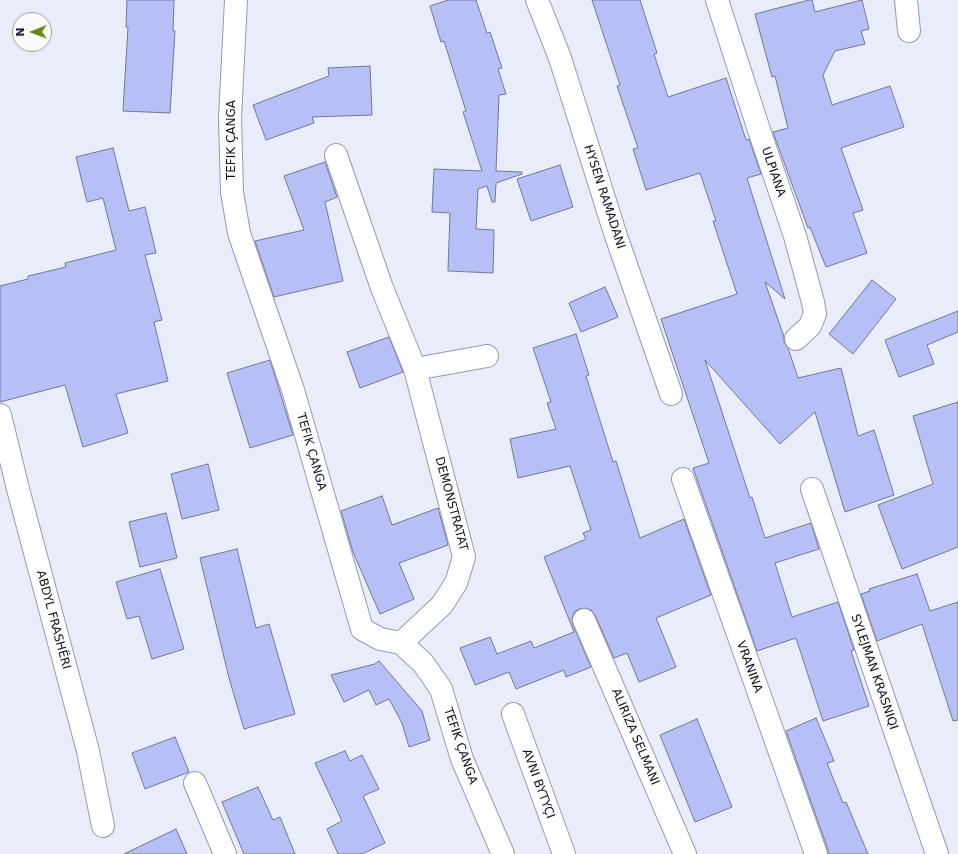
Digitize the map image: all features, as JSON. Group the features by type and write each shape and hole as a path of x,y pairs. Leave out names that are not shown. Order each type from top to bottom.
{"street":[{"name":"TEFIK ÇANGA","path":"236,0 230,118 232,192 239,233 293,390 362,629 380,639 402,643 423,663 441,689 462,759 503,854"},
{"name":"HYSEN RAMADANI","path":"537,0 560,58 615,233 671,394"},
{"name":"ULPIANA","path":"718,0 759,130 795,236 813,302 815,314 810,326 796,339"},
{"path":"906,0 909,30"},
{"name":"DEMONSTRATAT","path":"336,155 382,288 415,369 464,557 456,582 442,605 402,643"},
{"path":"415,369 487,356"},
{"name":"ABDYL FRASHËRI","path":"0,415 20,497 88,750 103,826"},
{"name":"VRANINA","path":"682,479 816,854"},
{"name":"SYLEJMAN KRASNIQI","path":"812,489 937,854"},
{"name":"ALIRIZA SELMANI","path":"584,620 685,854"},
{"name":"AVNI BYTYÇI","path":"512,714 564,854"},
{"path":"195,784 225,854"}],"building":[{"path":"127,0 174,0 173,31 175,31 170,113 123,111 128,27 126,27"},
{"path":"448,0 476,0 487,33 490,32 502,68 498,69 506,94 499,95 496,171 522,172 522,174 496,183 495,202 492,202 487,186 478,189 476,229 494,230 493,273 448,271 450,213 432,212 434,169 482,171 463,112 466,111 444,41 441,42 430,6"},
{"path":"592,0 640,0 657,53 654,54 668,97 726,78 746,140 749,139 761,174 747,178 785,299 765,282 784,337 784,342 788,348 798,378 841,368 858,436 874,430 894,495 845,512 815,412 780,444 705,360 750,498 752,497 765,538 811,523 819,549 775,563 792,617 838,602 854,650 851,651 869,706 823,721 796,638 757,651 693,468 709,463 661,319 737,294 713,221 716,221 700,173 646,190 633,149 638,148 617,86 620,85"},
{"path":"812,0 815,12 862,0 869,29 861,31 865,44 835,51 823,75 832,105 890,86 904,127 841,148 863,210 853,213 867,253 826,267 810,227 808,228 773,132 788,128 775,76 772,77 755,14"},
{"path":"370,66 372,115 312,117 314,123 266,140 253,105 329,76 328,68"},
{"path":"113,148 129,211 145,207 156,253 145,255 162,320 154,322 168,381 116,394 128,433 83,447 65,385 0,402 0,286 28,279 28,276 66,267 65,263 116,250 103,198 87,202 76,157"},
{"path":"325,162 337,197 325,202 343,281 274,297 255,241 304,230 284,176"},
{"path":"560,165 573,207 531,221 517,179"},
{"path":"872,280 896,299 853,354 829,334"},
{"path":"605,287 618,317 581,332 569,303"},
{"path":"958,311 958,332 927,345 934,364 899,377 885,340"},
{"path":"576,334 589,375 586,376 613,462 616,461 640,538 684,519 711,595 656,618 676,667 639,682 627,653 614,658 595,615 591,610 585,608 574,612 572,619 573,625 591,667 566,677 564,670 516,689 509,672 475,685 460,648 490,637 497,654 531,641 534,648 574,632 544,557 586,539 583,533 591,530 570,466 518,478 510,439 556,429 547,403 551,402 533,348"},
{"path":"389,337 403,372 360,388 347,352"},
{"path":"270,360 293,435 250,448 227,373"},
{"path":"958,402 958,547 902,569 878,505 933,484 913,416"},
{"path":"208,464 219,510 182,519 171,474"},
{"path":"382,496 392,525 438,508 448,545 399,563 414,599 380,614 353,552 341,511"},
{"path":"166,513 177,558 140,567 129,522"},
{"path":"237,549 256,628 269,624 295,714 244,729 229,678 200,558"},
{"path":"160,569 184,649 152,659 139,616 127,619 116,582"},
{"path":"917,574 930,611 958,602 958,720 953,721 922,624 877,641 861,594 870,591 869,589"},
{"path":"379,661 422,711 430,740 409,747 402,723 389,699 376,705 369,690 344,702 331,675 375,664"},
{"path":"816,718 834,761 827,763 843,803 846,802 868,854 828,854 828,850 786,731"},
{"path":"697,719 732,807 695,822 660,735"},
{"path":"175,737 189,772 145,789 132,753"},
{"path":"345,751 350,761 362,755 379,789 363,796 385,843 362,854 338,854 327,829 342,821 315,763"},
{"path":"258,787 273,820 280,817 295,854 244,854 222,802"},
{"path":"176,829 187,854 124,854"}]}
